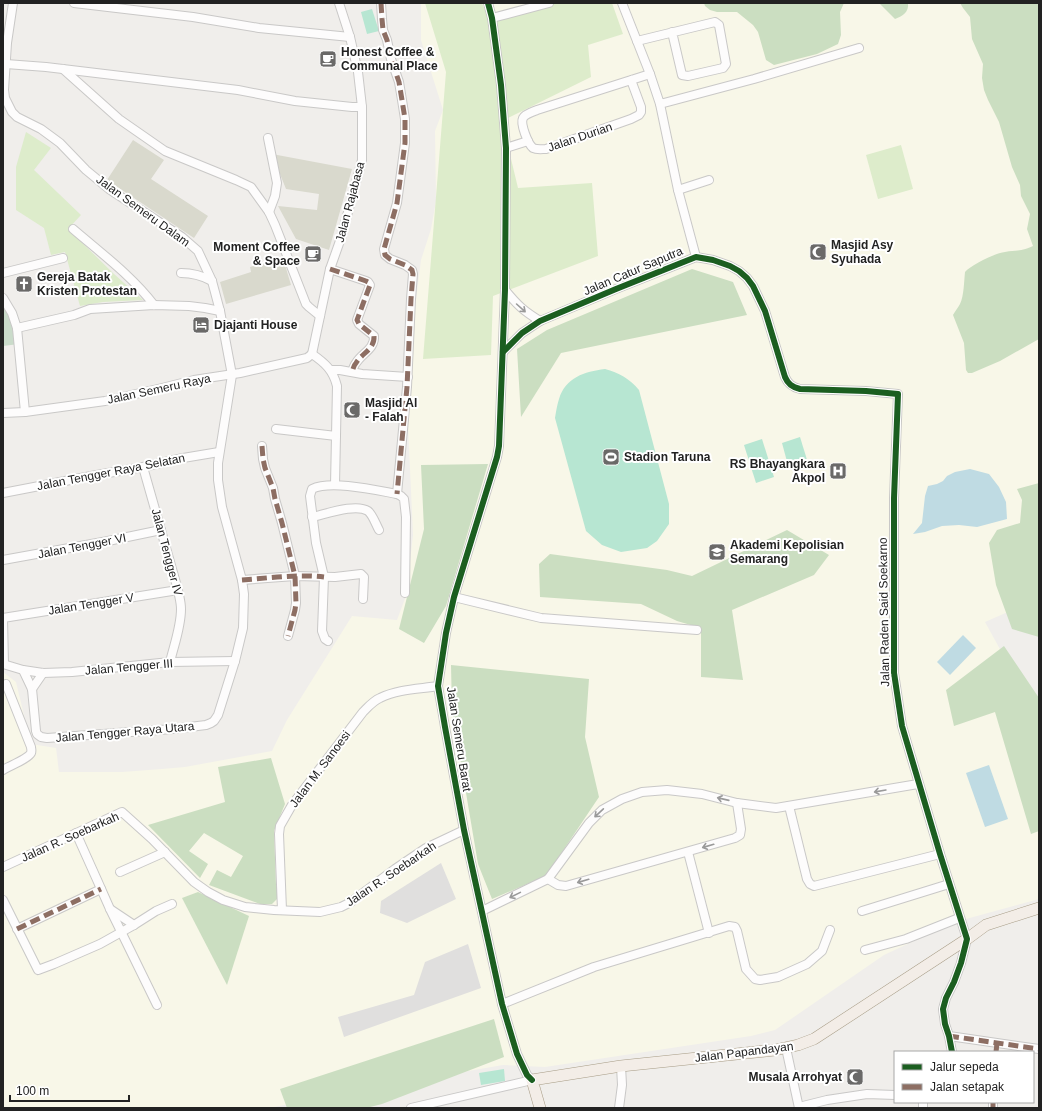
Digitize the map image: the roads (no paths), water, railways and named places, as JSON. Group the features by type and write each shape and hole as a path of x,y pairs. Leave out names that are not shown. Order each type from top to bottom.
{"main road":[{"name":"Jalan Papandayan","path":"532,1080 622,1066 775,1050 814,1039 986,925 1039,908"},
{"path":"532,1080 540,1108"}],"street":[{"path":"13,3 7,43 6,64 63,69 238,90 295,101 362,107"},
{"path":"74,3 193,17 259,28 350,37"},
{"name":"Jalan Rajabasa","path":"312,354 330,269 341,238 362,160 362,107 358,72 350,37 338,3"},
{"path":"381,3 383,30 399,82 405,119 405,143 397,203 384,248 385,255 390,259 405,265 412,270 413,274 408,377 397,494"},
{"name":"Jalan Semeru Barat","path":"488,3 492,18 501,85 506,148 505,290 498,457 454,597 446,633 438,686 464,830 502,1004 517,1054 527,1075 532,1080"},
{"path":"492,18 549,3"},
{"path":"622,3 650,74 660,104 678,190 696,256"},
{"path":"637,41 672,32 715,22 719,25 726,60 725,67 688,76 682,75 672,32"},
{"path":"660,104 754,79 859,48"},
{"name":"Jalan Semeru Dalam","path":"6,64 4,90 5,98 8,106 17,117 41,129 60,143 86,170 109,189 182,238 198,251 212,281 220,311 232,375"},
{"path":"63,69 119,119 165,151 251,187 269,212 306,304 320,316"},
{"name":"Jalan Durian","path":"630,80 641,106 641,112 639,115 546,149 538,150 533,148 528,141 522,124 523,118 526,115 630,80 650,74"},
{"path":"268,138 277,183 275,196 269,212"},
{"path":"506,148 528,141"},
{"path":"678,190 709,180"},
{"path":"73,229 117,267 146,295 154,306"},
{"name":"Jalan Catur Saputra","path":"503,352 522,333 540,321 696,256 730,266 739,271 753,286 765,311 787,383 800,389 866,391 898,394"},
{"path":"3,273 63,258"},
{"path":"330,269 366,280 370,285 358,320 359,324 374,336 375,340 372,346 356,362 352,372"},
{"path":"181,273 193,273 204,276 212,281"},
{"path":"505,290 517,305 526,313 540,321"},
{"path":"3,298 12,313 17,328 26,412"},
{"path":"17,328 74,315 90,309 189,306 220,311"},
{"path":"312,354 322,360 331,370 337,386 335,485"},
{"name":"Jalan Semeru Raya","path":"3,413 26,412 105,401 194,380 232,375 307,358 312,354"},
{"path":"331,370 408,377"},
{"name":"Jalan Tengger Raya Utara","path":"23,670 32,689 36,731 39,736 43,738 86,736 206,725 214,721 218,715 235,661 242,628 244,603 242,580 222,507 218,480 219,452 232,375"},
{"name":"Jalan Raden Said Soekarno","path":"898,394 894,498 894,673 900,718 918,784 966,939"},
{"path":"276,429 336,436"},
{"path":"262,446 265,468 273,488 295,576 296,603 288,636"},
{"name":"Jalan Tengger Raya Selatan","path":"3,493 219,452"},
{"name":"Jalan Tengger IV","path":"142,467 178,590 181,608 178,633 170,662"},
{"path":"328,641 325,639 322,631 324,577 312,517 310,496 312,490 317,487 335,485 402,496 405,510 405,593"},
{"path":"312,517 350,508 361,509 368,511 379,530"},
{"name":"Jalan Tengger VI","path":"3,560 161,530"},
{"path":"242,580 295,576 324,577 361,574 364,577 363,599"},
{"name":"Jalan Tengger V","path":"3,618 178,590"},
{"path":"454,597 541,618 698,630"},
{"path":"3,618 4,664 23,670"},
{"name":"Jalan Tengger III","path":"23,670 43,673 170,662 235,661"},
{"path":"32,689 43,673"},
{"path":"3,770 26,758 32,751 6,684"},
{"name":"Jalan M. Sanoesi","path":"282,910 279,834 280,826 292,805 363,712 370,705 379,698 394,692 438,686"},
{"path":"482,911 548,879 590,823 602,810 622,799 642,792 667,790 702,794 737,803 776,808 918,784"},
{"path":"548,879 558,885 566,886 734,838 740,835 741,829 737,803"},
{"path":"789,806 807,880 814,886 940,854"},
{"name":"Jalan R. Soebarkah","path":"3,867 122,812 165,852 194,882 223,900 245,907 320,912 341,907 351,902 395,868 426,848 464,830"},
{"path":"76,833 110,909 157,1005"},
{"path":"120,872 165,852"},
{"path":"688,852 708,933"},
{"path":"862,911 949,884"},
{"path":"18,928 101,889"},
{"path":"3,900 38,970 100,944 156,911 172,904"},
{"path":"110,909 134,925"},
{"path":"865,950 906,938 960,918"},
{"path":"502,1004 594,967 729,926 735,927 737,931 746,969 754,979 760,980 778,977 807,964 822,951 830,930"},
{"path":"952,1051 943,1009 946,998 961,963 966,939"},
{"path":"949,1036 997,1042 1039,1050"},
{"path":"996,1051 997,1042"},
{"path":"786,1048 799,1107 827,1100 867,1094 894,1095"},
{"path":"619,1108 622,1085 622,1066"},
{"name":"Jalan Papandayan","path":"411,1108 532,1080"}],"water":[{"path":"970,469 989,474 999,487 1006,502 1007,519 977,527 959,525 942,526 925,532 913,534 922,523 925,496 928,486 943,481 947,476 955,472"},
{"path":"963,635 976,648 950,675 937,662"},
{"path":"989,765 1008,819 985,827 966,773"}],"place":[{"name":"Honest Coffee & Communal Place","path":"328,59"},
{"name":"Masjid Asy Syuhada","path":"818,252"},
{"name":"Moment Coffee & Space","path":"313,254"},
{"name":"Gereja Batak Kristen Protestan","path":"24,284"},
{"name":"Djajanti House","path":"201,325"},
{"name":"Masjid Al - Falah","path":"352,410"},
{"name":"Stadion Taruna","path":"611,457"},
{"name":"RS Bhayangkara Akpol","path":"838,471"},
{"name":"Akademi Kepolisian Semarang","path":"717,552"},
{"name":"Musala Arrohyat","path":"855,1077"}]}
